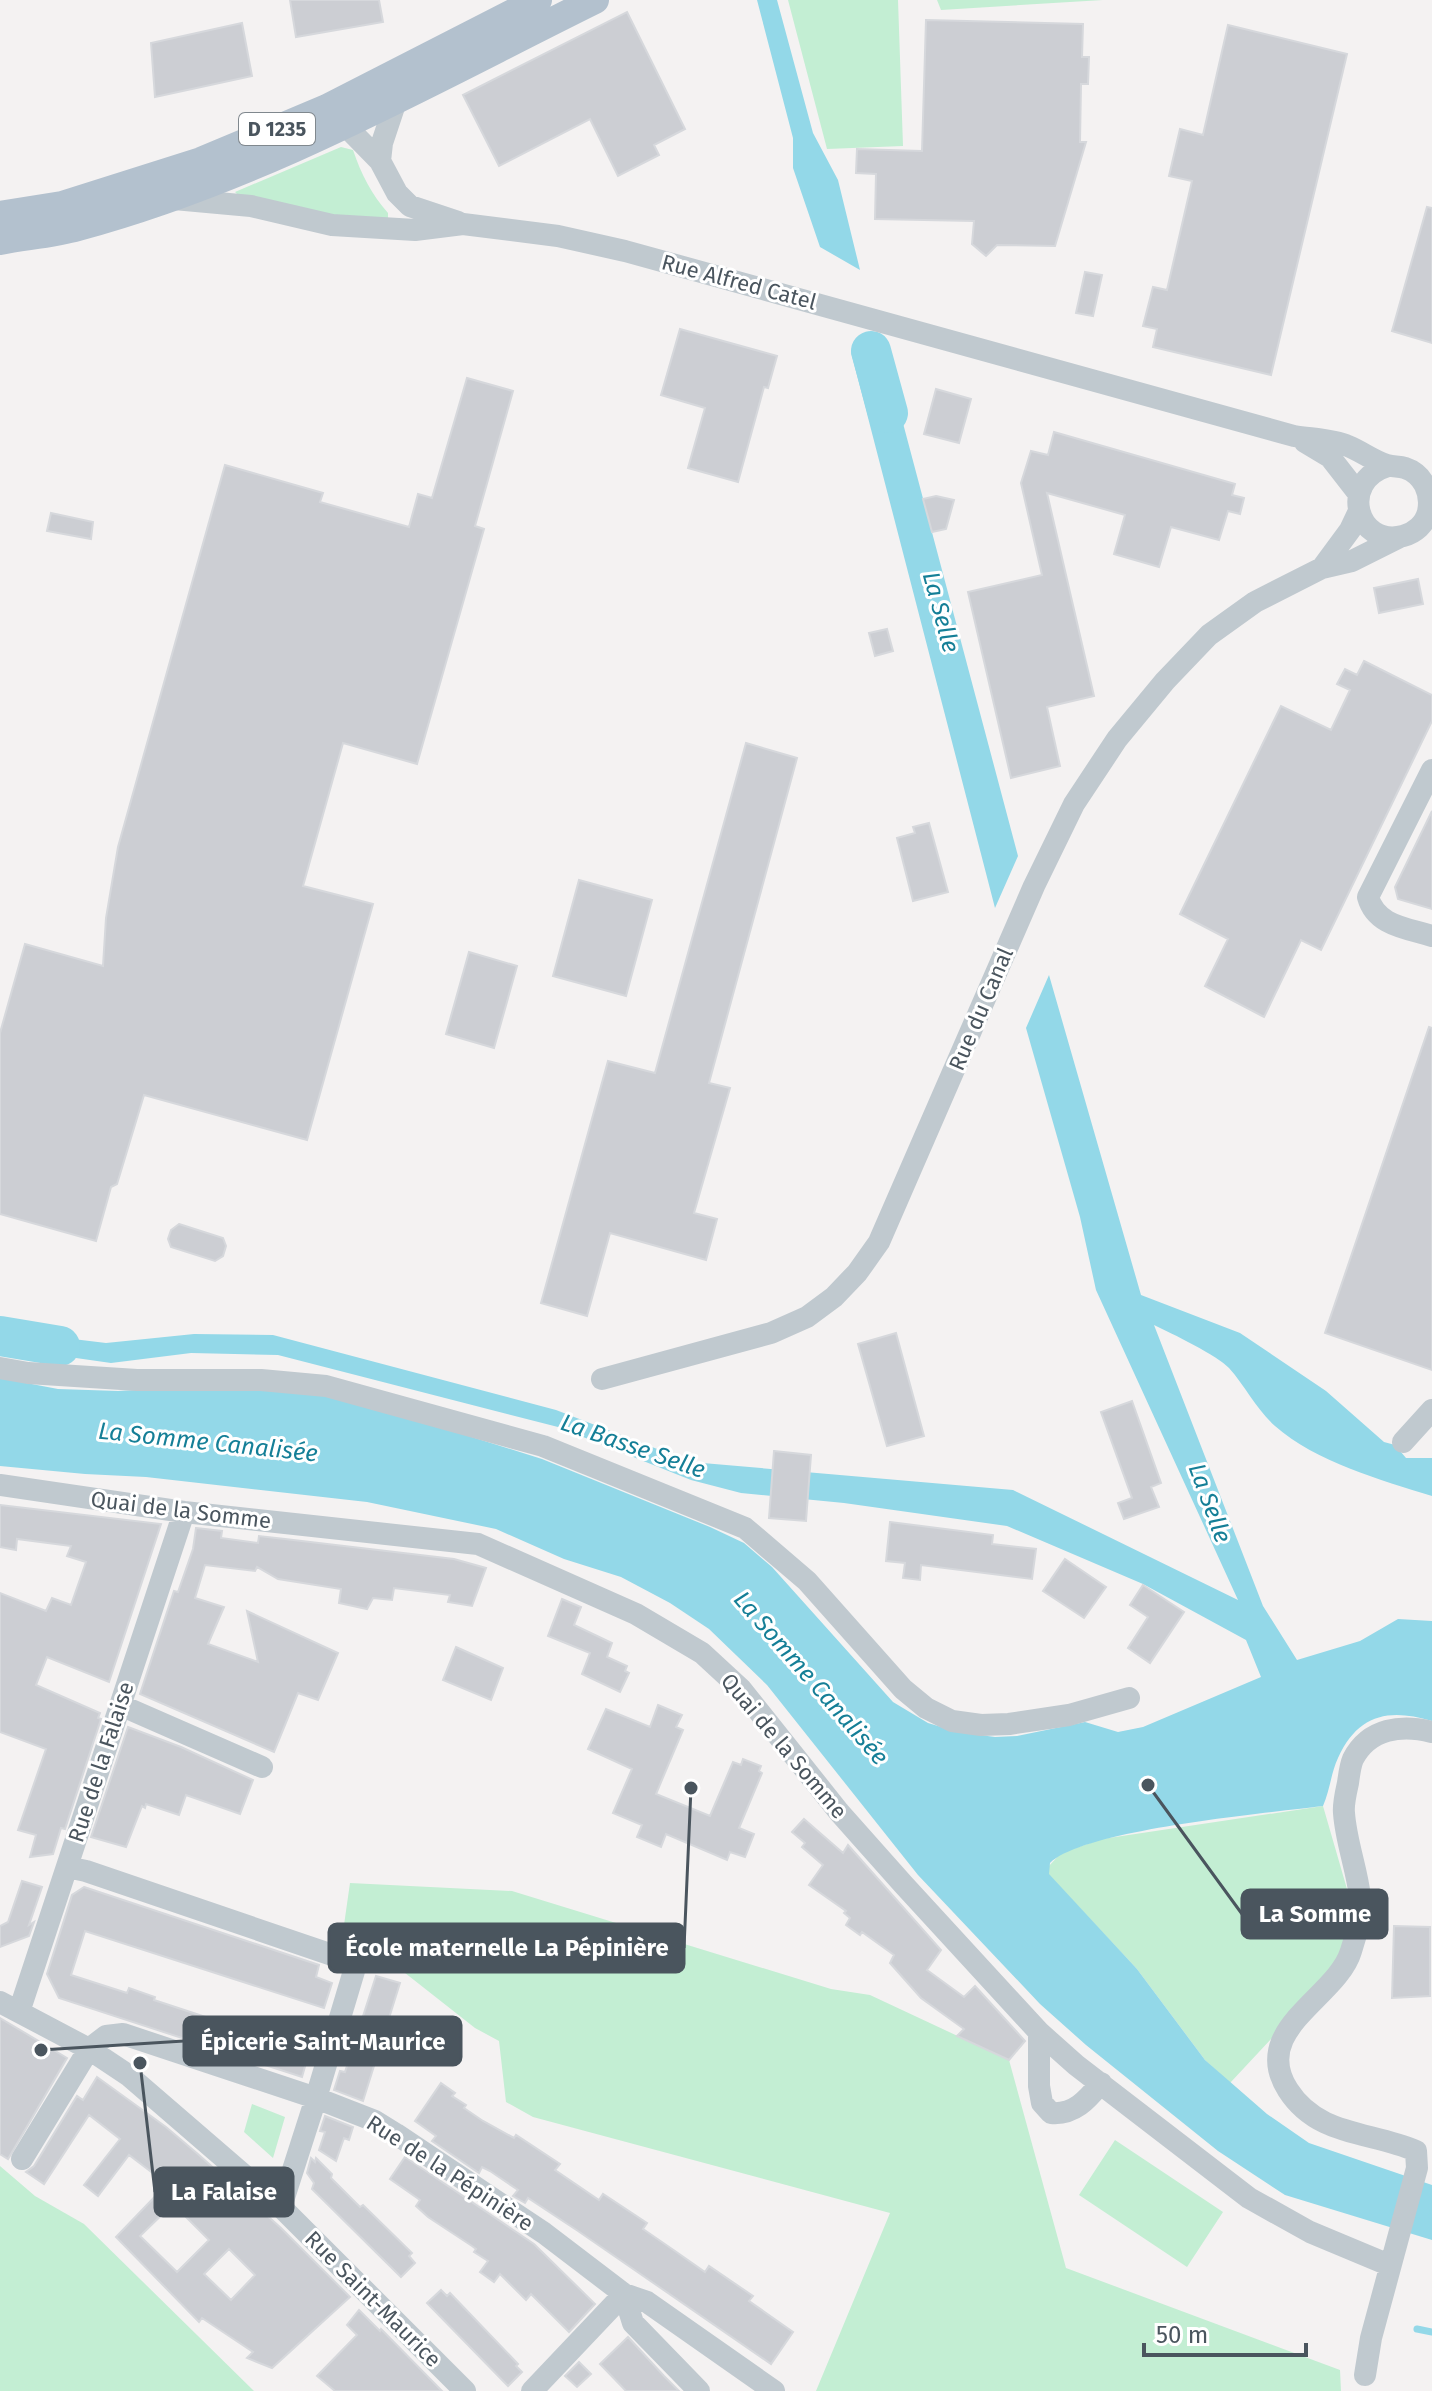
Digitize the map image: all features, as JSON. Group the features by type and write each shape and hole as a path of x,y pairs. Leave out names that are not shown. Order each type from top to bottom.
{"main road":[{"name":"D 1235","path":"0,241 75,228 172,198 336,117 538,0"},
{"name":"D 1235","path":"0,215 62,205 336,117 396,101 595,0"}],"street":[{"path":"380,161 382,143 396,101"},
{"path":"336,117 380,161 397,193 410,206 463,224"},
{"name":"Rue Alfred Catel","path":"172,198 251,206 332,225 415,230 463,224 558,236 625,251 1294,436 1344,444 1388,466"},
{"name":"Rue Alfred Catel","path":"1294,436 1330,457 1358,502"},
{"path":"1388,466 1401,466 1422,479 1428,490 1430,515 1416,530 1398,538 1378,534 1369,528 1358,502 1369,475 1388,466"},
{"name":"Rue du Canal","path":"1322,568 1350,530 1358,502"},
{"name":"Rue du Canal","path":"602,1379 771,1333 807,1317 834,1297 857,1273 879,1242 1034,886 1074,804 1117,739 1165,681 1209,635 1255,602 1322,568 1352,561 1398,538"},
{"path":"1432,770 1368,897 1370,907 1384,922 1432,936"},
{"path":"0,1368 28,1373 137,1380 261,1380 326,1386 543,1446 745,1528 807,1581 903,1689 926,1708 952,1721 981,1725 1009,1724 1069,1715 1129,1698"},
{"path":"1403,1442 1432,1410"},
{"name":"Quai de la Somme","path":"0,1485 184,1512 478,1544 636,1614 702,1653 741,1689 839,1812 1039,2032 1249,2198 1310,2232 1389,2265"},
{"name":"Rue de la Falaise","path":"9,2007 67,1867 184,1512"},
{"path":"120,1705 262,1767"},
{"path":"1365,2375 1389,2265 1417,2168 1416,2151 1399,2143 1342,2131 1311,2114 1288,2089 1280,2070 1280,2048 1286,2030 1351,1955 1360,1900 1344,1812 1353,1759 1370,1740 1385,1730 1413,1727 1432,1732"},
{"path":"67,1867 350,1961 354,1971 281,2207"},
{"name":"Rue Saint-Maurice","path":"9,2007 89,2049 128,2075 281,2207 465,2391"},
{"path":"1039,2032 1039,2086 1042,2103 1051,2113 1064,2114 1084,2103 1101,2083"},
{"path":"22,2159 89,2049 106,2036 123,2034 316,2098"},
{"name":"Rue de la Pépinière","path":"316,2098 375,2121 421,2150 544,2233 624,2294 647,2302 774,2391"},
{"path":"532,2391 624,2294"},
{"name":"Rue de la Pépinière","path":"624,2294 633,2323 699,2391"}],"green space":[{"path":"788,0 898,0 903,146 827,149"},
{"path":"937,0 1103,0 941,10"},
{"path":"341,147 353,150 363,176 388,213 388,218 359,221 243,200 235,192"},
{"path":"1323,1806 1347,1889 1347,1932 1332,1974 1230,2083 1205,2060 1137,1969 1049,1875 1048,1867 1061,1853 1102,1839"},
{"path":"350,1883 512,1891 831,1989 870,1995 1009,2060 1066,2268 1340,2370 1341,2391 816,2391 890,2213 533,2117 506,2102 499,2041 475,2028 344,1925"},
{"path":"252,2104 285,2117 273,2158 244,2132"},
{"path":"1115,2140 1223,2212 1187,2267 1079,2195"},
{"path":"0,2166 35,2196 84,2224 254,2391 0,2391"}],"water":[{"path":"757,0 777,0 813,133 838,180 860,270 820,247 793,168 793,138"},
{"path":"851,352 887,363 1018,856 995,908"},
{"name":"La Somme Canalisée","path":"1049,975 1141,1295 1240,1333 1326,1391 1384,1442 1395,1445 1406,1458 1432,1458 1432,1496 1329,1460 1291,1439 1275,1426 1223,1363 1154,1325 1263,1606 1297,1660 1360,1641 1398,1619 1432,1621 1432,1721 1389,1715 1365,1724 1346,1743 1338,1758 1323,1806 1179,1824 1099,1841 1069,1851 1050,1863 1049,1874 1137,1969 1205,2060 1267,2114 1309,2143 1432,2185 1432,2240 1285,2195 1218,2151 1086,2045 1040,2004 918,1875 767,1685 709,1629 670,1603 621,1577 564,1559 496,1529 367,1502 146,1477 0,1466 0,1378 58,1389 118,1391 243,1384 338,1395 542,1459 744,1543 772,1567 893,1702 928,1723 958,1732 995,1737 1017,1736 1085,1722 1118,1732 1143,1727 1261,1677 1246,1640 1143,1584 1007,1526 844,1503 741,1493 691,1480 558,1427 278,1355 191,1353 111,1363 6,1348 7,1331 106,1343 194,1334 273,1335 556,1410 691,1462 1013,1490 1238,1600 1096,1290 1080,1217 1026,1028"}],"building":[{"path":"290,0 379,0 383,22 296,37"},
{"path":"627,12 685,129 654,145 659,155 618,176 590,119 499,166 463,95"},
{"path":"926,20 1083,24 1082,57 1089,57 1088,84 1081,84 1080,142 1086,142 1055,246 997,245 986,256 972,244 974,221 875,219 876,174 856,173 857,149 922,151"},
{"path":"242,23 252,76 155,97 151,43"},
{"path":"1228,25 1347,54 1271,375 1153,347 1157,329 1143,326 1153,287 1167,290 1192,181 1169,176 1180,129 1203,135"},
{"path":"1427,207 1432,208 1432,343 1392,331"},
{"path":"1085,272 1102,275 1093,316 1076,313"},
{"path":"680,329 777,356 768,388 764,387 738,482 688,468 705,408 661,395"},
{"path":"467,378 513,391 475,526 484,529 417,764 343,743 303,886 373,904 307,1140 144,1095 117,1184 111,1187 96,1241 0,1214 0,1033 25,944 103,966 106,918 118,847 225,465 323,493 320,502 409,527 418,494 432,498"},
{"path":"936,389 971,399 959,443 924,434"},
{"path":"1054,432 1235,484 1232,495 1244,498 1240,514 1228,511 1219,540 1171,527 1159,567 1114,554 1125,515 1047,493 1094,696 1047,707 1060,766 1011,778 968,592 1042,575 1021,483 1031,451 1048,455"},
{"path":"936,496 954,500 946,529 932,532 923,499"},
{"path":"51,513 93,522 91,539 47,531"},
{"path":"1418,579 1423,604 1379,613 1374,588"},
{"path":"887,629 893,651 875,656 869,633"},
{"path":"1364,661 1432,695 1432,721 1321,950 1301,940 1264,1017 1205,986 1228,939 1180,914 1281,706 1331,730 1350,690 1337,684 1345,669 1357,675"},
{"path":"746,743 797,758 709,1083 730,1088 694,1213 717,1219 706,1260 610,1233 587,1316 541,1303 608,1061 655,1073"},
{"path":"1432,811 1432,909 1398,899 1395,887"},
{"path":"929,823 948,892 913,901 897,838 915,833 913,827"},
{"path":"579,880 652,900 626,996 553,976"},
{"path":"469,952 517,966 494,1048 446,1034"},
{"path":"1429,1027 1432,1028 1432,1370 1325,1333"},
{"path":"179,1224 223,1238 226,1246 223,1256 215,1261 171,1247 168,1239 171,1230"},
{"path":"896,1333 924,1436 887,1446 858,1344"},
{"path":"1132,1401 1161,1483 1151,1487 1159,1507 1124,1519 1118,1503 1132,1498 1101,1412"},
{"path":"774,1451 811,1455 806,1521 769,1518"},
{"path":"0,1505 161,1524 109,1682 47,1657 36,1685 100,1713 98,1718 101,1719 65,1829 61,1828 53,1854 30,1857 36,1835 18,1830 46,1749 0,1732 0,1593 46,1611 52,1598 71,1605 86,1562 67,1556 71,1546 17,1539 16,1550 0,1547"},
{"path":"890,1522 993,1535 992,1544 1036,1549 1032,1579 921,1565 920,1580 903,1578 905,1563 886,1561"},
{"path":"196,1528 222,1531 221,1538 258,1543 259,1536 454,1559 486,1568 472,1606 448,1602 450,1595 394,1588 392,1600 373,1598 367,1609 339,1603 341,1589 278,1579 257,1567 255,1571 205,1565 195,1598 224,1607 208,1644 258,1662 247,1611 338,1653 318,1700 298,1693 274,1752 140,1694 174,1591 178,1592 193,1549"},
{"path":"1065,1559 1106,1587 1084,1618 1043,1591"},
{"path":"1143,1585 1184,1612 1150,1663 1128,1648 1148,1617 1130,1605"},
{"path":"562,1599 581,1607 574,1625 612,1643 607,1657 627,1666 625,1671 629,1673 620,1692 582,1674 590,1653 548,1636"},
{"path":"456,1647 503,1668 491,1700 443,1680"},
{"path":"658,1705 682,1715 676,1727 683,1730 656,1794 710,1816 733,1762 741,1765 743,1759 761,1766 759,1771 762,1773 739,1828 754,1834 745,1857 730,1852 727,1860 666,1834 661,1847 637,1837 642,1825 613,1813 632,1769 588,1749 606,1709 650,1727"},
{"path":"128,1727 253,1780 240,1814 186,1795 179,1815 146,1804 145,1808 142,1806 126,1847 91,1837"},
{"path":"804,1819 843,1853 848,1845 941,1950 927,1970 964,1997 975,1986 1025,2041 1009,2060 957,2036 964,2029 921,1998 890,1963 894,1955 862,1932 860,1935 846,1925 850,1918 844,1913 846,1911 809,1885 823,1865 802,1847 805,1843 792,1832"},
{"path":"22,1881 42,1887 29,1925 34,1922 29,1936 0,1947 0,1926 8,1922"},
{"path":"84,1887 319,1965 316,1977 332,1983 324,2008 85,1931 71,1975 127,1993 129,1988 155,1997 154,2000 242,2029 243,2025 269,2033 268,2037 302,2049 301,2053 308,2056 302,2077 59,1998 47,1974 72,1895"},
{"path":"1394,1926 1430,1927 1430,1996 1392,1998"},
{"path":"376,1976 400,1983 363,2101 334,2090 340,2071 345,2072"},
{"path":"0,2018 67,2058 8,2159 0,2154"},
{"path":"97,2077 166,2127 281,2228 350,2297 272,2368 247,2358 253,2352 202,2318 199,2322 116,2237 167,2184 129,2155 98,2196 84,2185 120,2139 89,2115 44,2184 26,2172 34,2166 77,2096 83,2100","holes":["173,2204 209,2240 177,2272 140,2236","229,2249 255,2275 231,2300 204,2274"]},
{"path":"441,2083 455,2093 452,2096 466,2105 464,2108 483,2121 514,2138 516,2135 560,2164 555,2170 599,2200 603,2194 647,2223 643,2229 705,2272 709,2266 753,2296 749,2301 793,2332 771,2364 528,2198 525,2203 513,2196 518,2190 490,2171 482,2167 479,2173 432,2141 436,2136 415,2121"},
{"path":"325,2116 353,2127 349,2140 344,2138 336,2161 319,2150 325,2132 320,2131"},
{"path":"405,2157 534,2244 595,2304 569,2332 531,2294 526,2300 500,2274 494,2282 480,2272 488,2261 474,2252 476,2249 472,2246 428,2217 416,2206 420,2200 390,2179"},
{"path":"311,2158 315,2162 316,2158 360,2207 363,2205 412,2253 409,2256 415,2263 401,2277 312,2189 314,2183 307,2173"},
{"path":"441,2290 447,2296 450,2293 518,2364 516,2366 522,2372 508,2386 427,2303"},
{"path":"359,2310 442,2391 335,2391 317,2376 357,2335 347,2325"},
{"path":"628,2337 679,2391 626,2391 600,2364"},
{"path":"579,2362 591,2374 577,2387 565,2376"}],"waterway":[{"name":"La Selle","path":"871,351 888,413"},
{"name":"La Basse Selle","path":"0,1336 60,1346"},
{"path":"1417,2329 1432,2332"}],"place":[{"name":"La Somme","path":"1148,1785"},
{"name":"École maternelle La Pépinière","path":"691,1788"},
{"name":"Épicerie Saint-Maurice","path":"41,2050"},
{"name":"La Falaise","path":"140,2063"}]}
